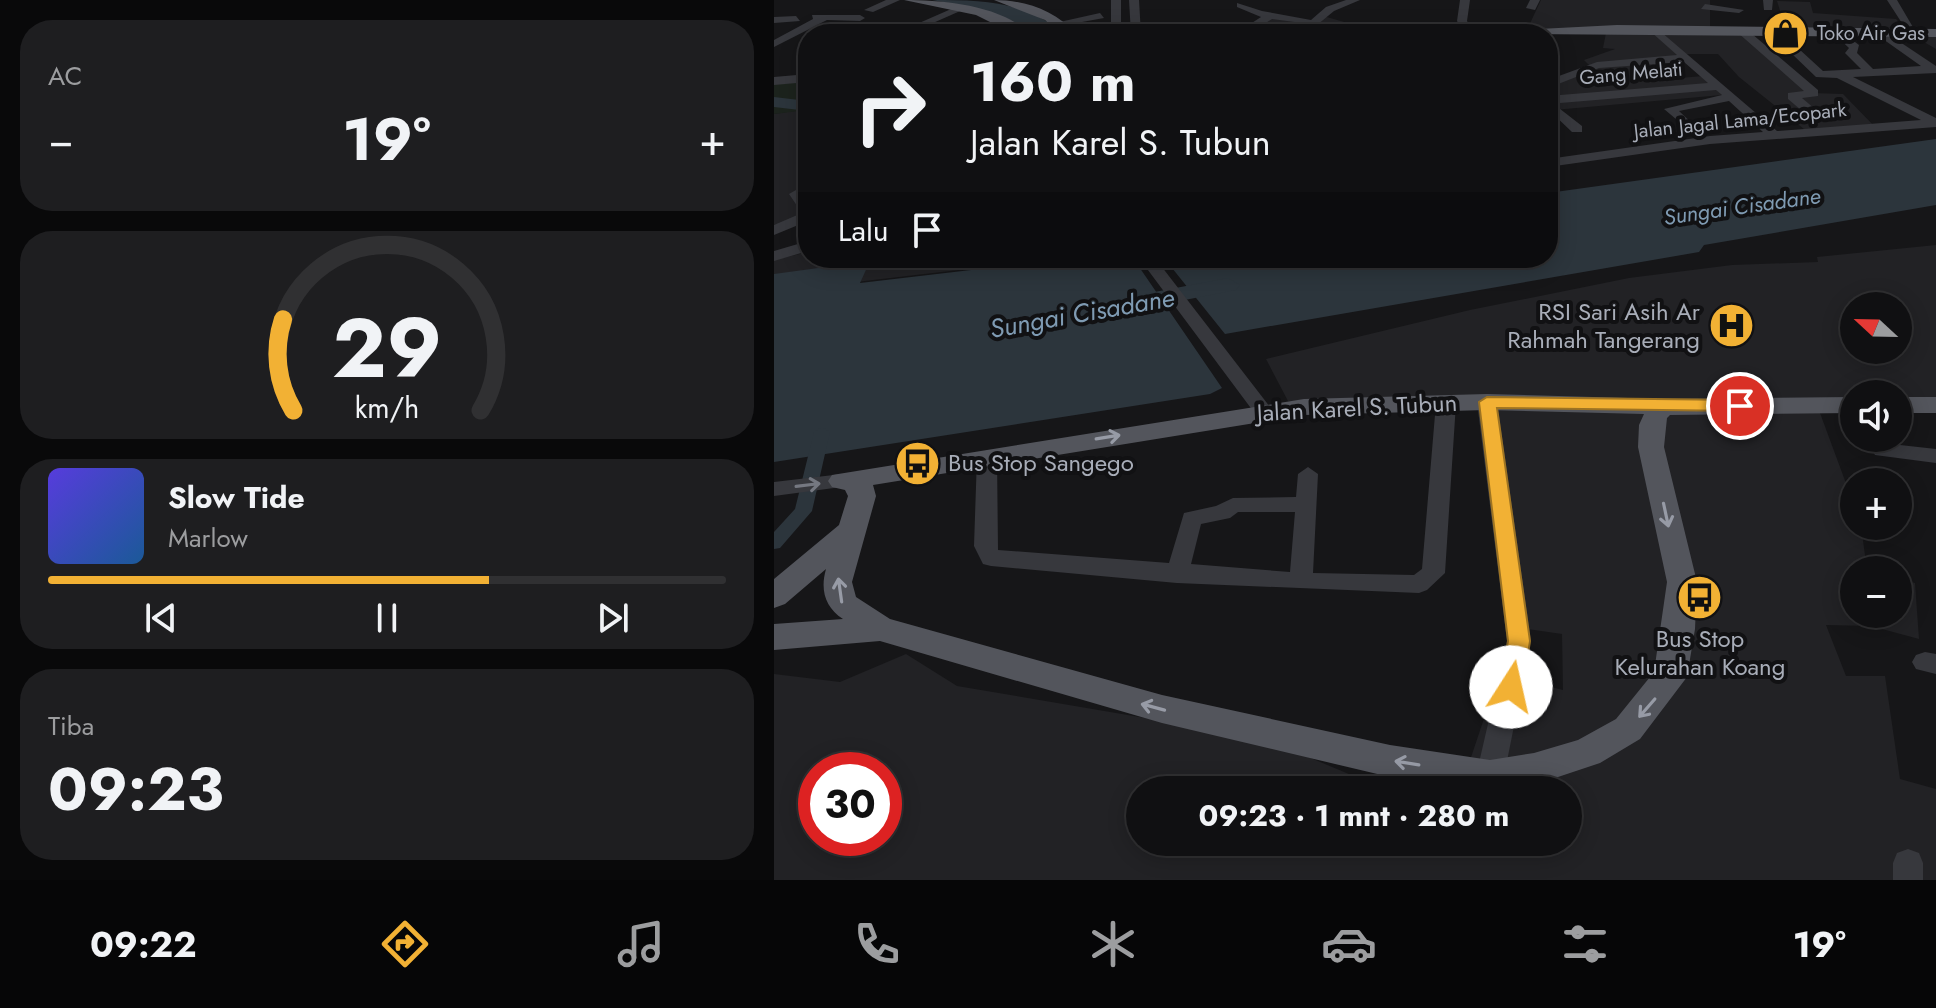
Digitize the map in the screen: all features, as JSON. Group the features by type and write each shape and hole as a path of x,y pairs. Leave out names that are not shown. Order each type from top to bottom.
{"main road":[{"path":"910,0 951,4 993,17 1004,24"},
{"path":"1000,0 1040,12 1058,24"},
{"path":"1558,33 1700,28 1936,33"},
{"name":"Jalan Karel S. Tubun","path":"852,479 987,457 1257,402 1487,402 1663,407 1840,405"},
{"path":"1912,405 1936,405"},
{"path":"1586,406 1627,423 1651,447"},
{"path":"852,479 860,487 855,522 837,582 842,603 880,629 1162,709 1390,761 1490,776 1534,769 1588,752 1628,729 1670,677 1679,629 1682,582 1649,426 1652,417 1663,407"},
{"path":"774,596 855,522 906,470"},
{"path":"774,637 880,629"}],"street":[{"path":"809,24 821,17 865,14 895,0"},
{"path":"1116,0 1116,24"},
{"path":"1134,0 1138,24"},
{"path":"1317,24 1330,9 1355,0"},
{"path":"1464,24 1465,0"},
{"path":"1892,0 1913,32"},
{"path":"1700,28 1705,3 1739,10"},
{"path":"916,24 951,4"},
{"path":"1241,5 1297,24"},
{"path":"1078,24 1100,16"},
{"path":"1257,24 1269,17"},
{"path":"774,20 796,19"},
{"path":"1654,29 1773,134"},
{"path":"774,44 798,30"},
{"path":"1741,30 1814,93 1792,96 1818,118"},
{"path":"1772,30 1820,75 1934,70"},
{"path":"1836,31 1855,47 1851,53 1869,71"},
{"path":"1878,32 1934,70"},
{"path":"1558,80 1597,65 1687,58"},
{"path":"1841,75 1936,123"},
{"path":"774,81 798,79"},
{"name":"Gang Melati","path":"1558,104 1717,86"},
{"path":"1689,126 1670,109 1732,97"},
{"path":"1558,112 1577,129"},
{"name":"Jalan Jagal Lama/Ecopark","path":"1558,159 1773,134 1936,123"},
{"path":"774,230 798,218"},
{"path":"774,256 798,249"},
{"path":"1155,268 1257,402"},
{"path":"1487,402 1519,641 1490,776"},
{"path":"987,457 985,546 991,558 1177,574 1419,584 1433,573 1446,403"},
{"path":"1900,452 1936,456"},
{"path":"1301,581 1308,474"},
{"path":"774,489 852,479"},
{"path":"1177,574 1192,518 1222,513 1233,505 1306,504"}],"shaded area":[{"path":"1541,0 1710,0 1710,28 1742,29 1810,93 1843,94 1877,129 1804,129 1739,77 1718,54 1684,54 1663,62 1680,78 1703,76 1722,95 1558,110 1558,78 1590,66 1584,60 1615,49 1603,48 1606,33 1558,34 1558,24 1530,24"},
{"path":"1777,1 1810,2 1813,13 1896,19 1906,30 1936,31 1936,49 1912,35 1787,33"},
{"path":"1273,15 1312,22 1323,16 1351,24 1258,24"},
{"path":"798,83 798,111 774,114 774,84"},
{"path":"798,110 798,219 774,225 774,114"},
{"path":"1936,245 1936,412 1912,412 1912,380 1840,380 1840,412 1820,413 1840,468 1840,540 1863,540 1865,556 1840,556 1840,625 1826,625 1846,676 1885,676 1900,779 1936,789 1936,880 774,880 774,674 840,682 906,654 957,686 1263,738 1354,776 1126,776 1126,856 1582,856 1582,776 1465,776 1499,674 1563,690 1562,634 1521,628 1493,400 1288,401 1266,359 1470,310 1629,278 1732,265 1818,262 1817,257"},
{"path":"798,254 798,268 975,268 839,284 774,299 774,260"},
{"path":"1912,582 1915,583 1919,639 1878,628 1912,628"}],"water":[{"path":"932,0 1003,5 1051,24 1017,24 970,7"},
{"path":"1936,139 1936,205 1704,245 1699,252 1225,334 1172,268 1558,268 1558,192"},
{"path":"818,268 867,268 860,283 988,268 1140,268 1222,388 1210,394 774,462 774,274"}],"waterway":[{"path":"774,102 798,105"},
{"name":"Sungai Cisadane","path":"1123,305 1228,285"},
{"path":"774,543 803,511 822,432"}],"place":[{"name":"Toko Air Gas","path":"1786,33"},
{"name":"RSI Sari Asih Ar Rahmah Tangerang","path":"1731,326"},
{"name":"Bus Stop Sangego","path":"917,463"},
{"name":"Bus Stop Kelurahan Koang","path":"1700,597"}],"route":[{"path":"1511,687 1519,641 1487,402 1586,406 1740,406"}]}
